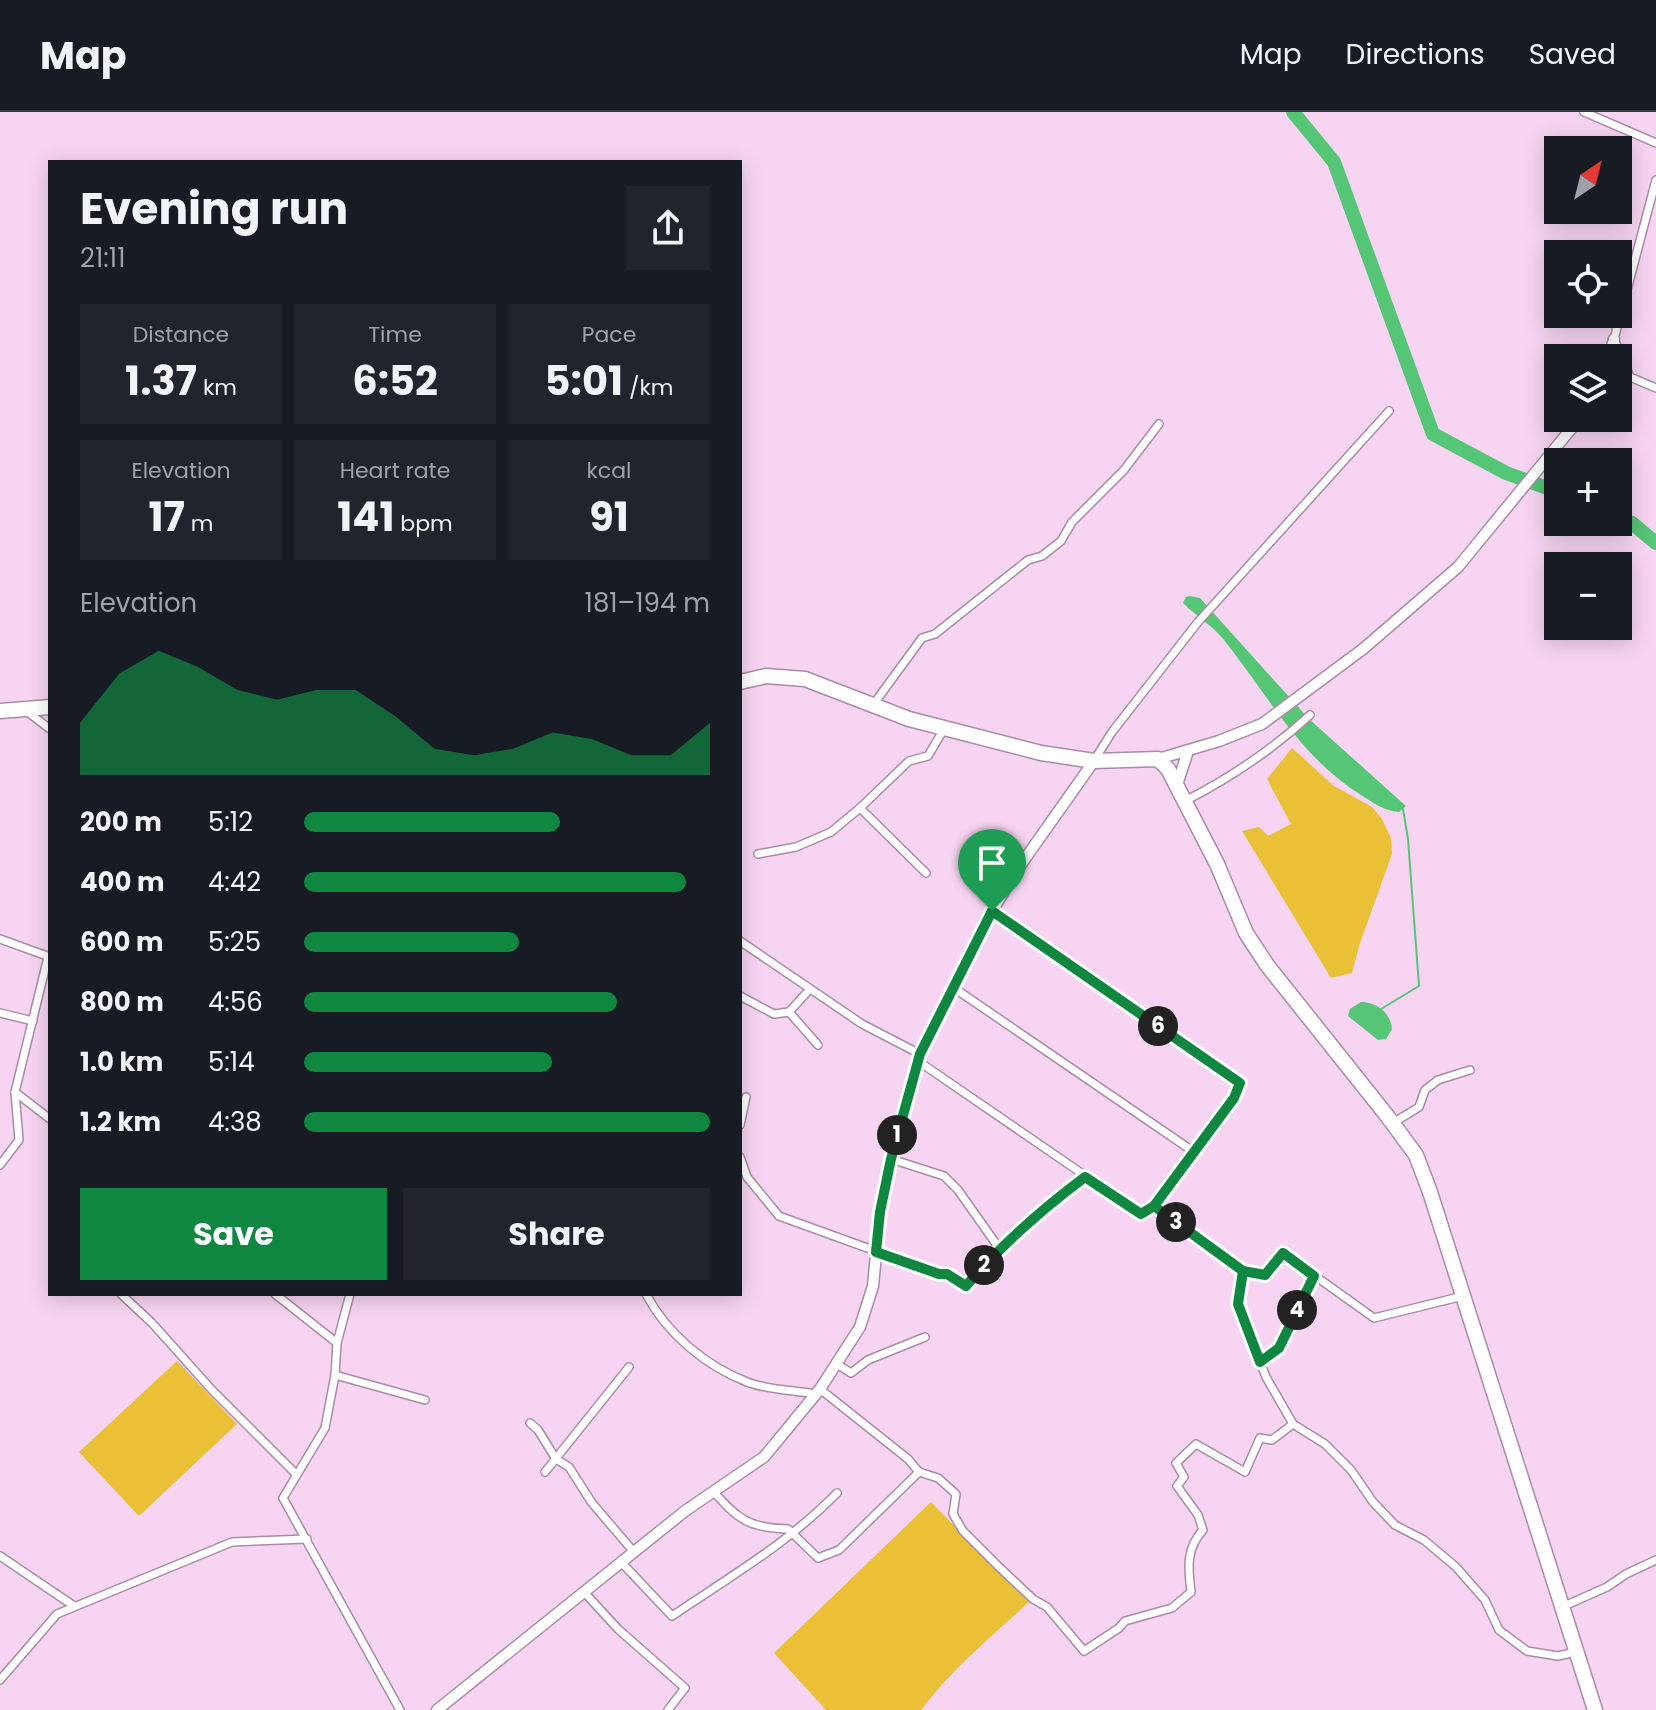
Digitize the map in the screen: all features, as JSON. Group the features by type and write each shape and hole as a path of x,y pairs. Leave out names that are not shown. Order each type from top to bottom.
{"highway":[{"path":"742,682 766,676 805,679 909,719 1041,753 1094,761 1158,759 1177,785 1217,864 1246,933 1267,965 1416,1155 1595,1710"},
{"path":"0,711 48,707"}],"street":[{"path":"1584,112 1656,143"},
{"path":"1613,344 1656,180"},
{"path":"1614,339 1630,377 1656,388"},
{"path":"437,1710 633,1551 764,1457 818,1392 860,1327 873,1286 880,1212 919,1057 992,911 1112,732 1198,622 1389,411"},
{"path":"873,705 922,638 935,634 1028,560 1042,556 1061,541 1072,522 1124,470 1159,424"},
{"path":"1158,759 1262,724 1363,649 1458,567 1568,432"},
{"path":"23,709 48,728"},
{"path":"1185,801 1213,787 1287,736 1310,715"},
{"path":"758,854 796,847 831,832 909,761 928,756 945,728"},
{"path":"1177,785 1188,751"},
{"path":"860,808 926,873"},
{"path":"742,942 862,1024 919,1057 1141,1214 1154,1206 1234,1098 1240,1083 992,911"},
{"path":"0,939 48,957"},
{"path":"0,1165 19,1140 15,1092 48,961"},
{"path":"954,988 1194,1152"},
{"path":"742,997 774,1014 789,1012 810,989"},
{"path":"789,1012 818,1045"},
{"path":"0,1013 33,1021"},
{"path":"1393,1123 1419,1107 1425,1090 1438,1080 1470,1070"},
{"path":"15,1092 48,1117"},
{"path":"742,1116 746,1097"},
{"path":"891,1159 944,1176 958,1190 999,1248"},
{"path":"742,1163 747,1177 779,1216 939,1274 947,1274 966,1286 999,1248 1085,1177"},
{"path":"1154,1206 1243,1271 1265,1275 1283,1253 1374,1318 1463,1296"},
{"path":"1243,1271 1238,1304 1260,1362 1279,1403 1293,1424 1325,1444 1351,1470 1373,1502 1395,1525 1424,1540 1456,1567 1485,1600 1499,1630 1527,1651 1558,1656 1576,1652"},
{"path":"1260,1362 1279,1348 1314,1276"},
{"path":"123,1296 296,1474"},
{"path":"278,1296 337,1343"},
{"path":"349,1296 337,1343 335,1375 325,1428 283,1498 400,1710"},
{"path":"647,1296 655,1310 697,1355 749,1383 818,1392 908,1459 919,1472 938,1478 956,1494 953,1514 963,1531 1033,1599 1047,1607 1084,1651 1125,1621 1172,1608 1191,1592 1188,1567 1192,1541 1203,1530 1198,1515 1177,1486 1184,1477 1176,1463 1196,1444 1245,1472 1260,1438 1272,1440 1293,1424"},
{"path":"837,1364 851,1373 868,1360 925,1337"},
{"path":"545,1472 629,1367"},
{"path":"335,1375 425,1400"},
{"path":"530,1423 556,1459 569,1467 592,1503 633,1551"},
{"path":"713,1491 737,1517 769,1528 788,1529 818,1558 839,1550 919,1472"},
{"path":"621,1562 672,1616 745,1570 794,1534 837,1493"},
{"path":"0,1680 57,1614 74,1606 232,1542 307,1539"},
{"path":"0,1556 74,1606"},
{"path":"1562,1607 1656,1560"},
{"path":"584,1592 618,1629 685,1688 668,1710"}],"shaded area":[{"path":"1190,596 1200,598 1309,719 1406,806 1399,812 1379,806 1320,763 1286,724 1224,640 1183,603"},
{"path":"1292,748 1334,786 1372,807 1391,838 1392,854 1352,973 1331,978 1242,831 1259,827 1268,836 1291,824 1267,779"},
{"path":"1361,1002 1377,1006 1386,1013 1392,1029 1386,1039 1378,1040 1348,1016 1350,1009"},
{"path":"177,1361 237,1424 139,1516 79,1452"},
{"path":"931,1502 1029,1602 959,1667 921,1710 826,1710 774,1653"}],"waterway":[{"path":"1293,112 1334,162 1433,434 1506,473 1544,487"},
{"path":"1632,523 1656,543"},
{"path":"1381,1009 1419,986 1403,809"}],"route":[{"path":"992,911 920,1054 891,1159 880,1212 876,1252 947,1274 966,1286 999,1248 1085,1177 1141,1214 1154,1206 1243,1271 1238,1304 1260,1362 1279,1348 1314,1276 1283,1253 1265,1275 1243,1271 1154,1206 1234,1098 1240,1083 992,911"}]}
